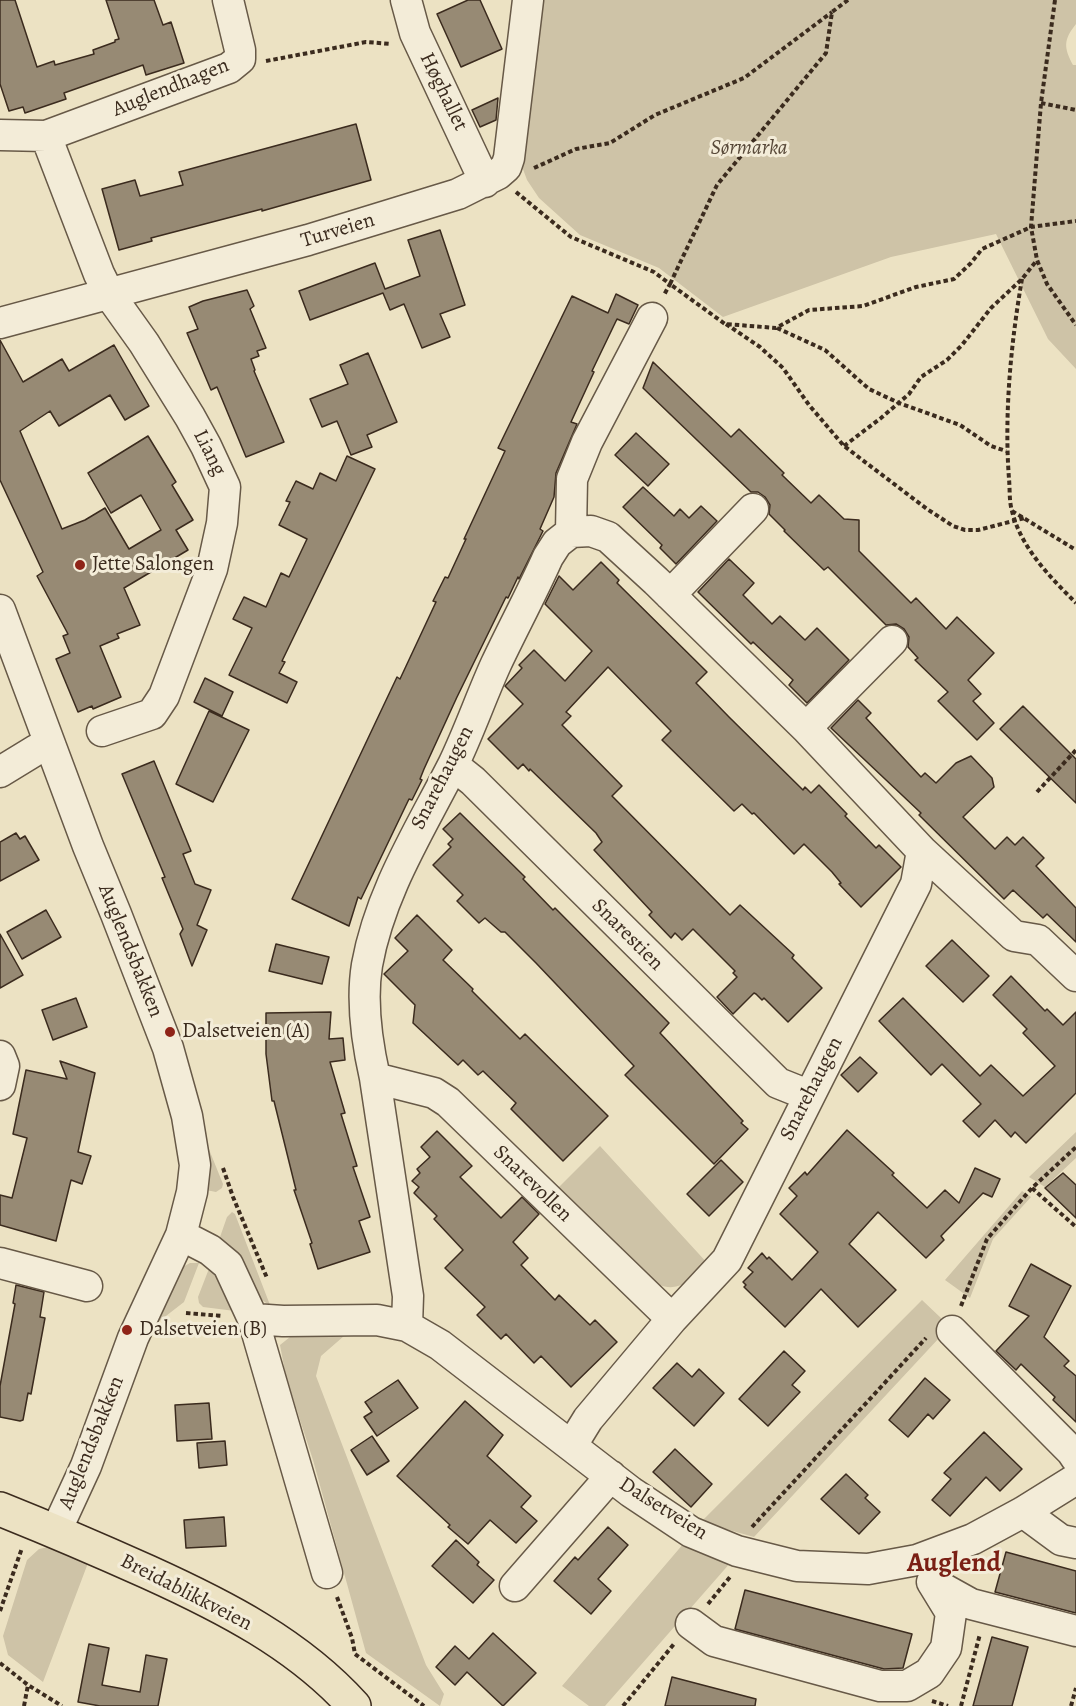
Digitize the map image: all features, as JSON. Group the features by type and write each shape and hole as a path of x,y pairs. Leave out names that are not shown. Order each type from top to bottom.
{"main road":[{"name":"Breidablikkveien","path":"0,1509 56,1531 192,1592 272,1636 335,1684 354,1706"}],"street":[{"name":"Auglendhagen","path":"0,135 46,136 229,69 240,59 240,50 228,0"},
{"name":"Høghallet","path":"406,0 415,33 492,178"},
{"path":"492,178 506,167 511,149 528,0"},
{"path":"46,136 99,274 109,294"},
{"name":"Turveien","path":"0,323 308,240 459,194 492,178"},
{"name":"Liang","path":"102,731 152,714 164,696 212,569 222,523 225,487 190,417 144,343 109,294"},
{"path":"652,318 587,442 572,479 571,532 591,531 608,537 806,728 922,851 1014,936 1038,940 1076,976"},
{"path":"670,595 753,509"},
{"name":"Snarehaugen","path":"407,1326 408,1296 375,1078 368,1050 365,1018 367,967 381,909 402,862 453,765 496,664 548,557 557,543 571,532"},
{"name":"Auglendsbakken","path":"0,610 87,846 144,983 168,1048 187,1116 195,1165 192,1192 181,1235 133,1338 86,1466 64,1509 56,1531"},
{"path":"806,728 892,641"},
{"path":"0,772 36,750 51,747"},
{"name":"Snarestien","path":"453,765 473,781 778,1083 808,1095"},
{"name":"Snarehaugen","path":"572,1445 588,1419 672,1319 726,1260 916,884 922,851"},
{"path":"0,1056 4,1066 0,1085"},
{"name":"Snarevollen","path":"375,1078 427,1091 448,1102 672,1319"},
{"path":"181,1235 210,1250 228,1265 253,1319 327,1573"},
{"path":"0,1263 87,1286"},
{"name":"Dalsetveien","path":"253,1319 283,1322 377,1320 407,1326 440,1345 611,1476 691,1532 745,1553 797,1566 924,1571 1076,1479"},
{"path":"952,1331 1065,1444 1076,1458"},
{"name":"Dalsetveien","path":"515,1586 611,1476"},
{"path":"1023,1512 1061,1540 1076,1543"},
{"path":"691,1624 714,1641 880,1686 907,1686 929,1673 946,1648 951,1613 924,1571"},
{"path":"924,1571 971,1604 1076,1631"}],"path":[{"path":"492,178 523,173 576,149 610,143 656,115 744,78 848,0"},
{"path":"1055,0 1041,103 1032,227 1037,260 1047,284 1076,325"},
{"path":"652,318 717,185 825,53 832,12"},
{"path":"229,69 366,42 389,43 398,48"},
{"path":"1041,103 1076,110"},
{"path":"492,178 510,187 571,237 654,272 760,347 783,368 809,405 844,446 953,526 966,530 978,530 1025,518"},
{"path":"777,328 809,310 863,306 916,287 954,279 982,249 1032,227 1076,221"},
{"path":"844,446 899,403 909,394 921,377 947,360 991,308 1022,279 1037,260"},
{"path":"1022,279 1009,394 1007,451 1011,510 1027,545 1048,575 1076,603"},
{"path":"726,324 777,328 825,351 868,389 960,425 991,446 1007,451"},
{"path":"1011,510 1076,550"},
{"path":"1037,792 1076,750"},
{"path":"745,1553 745,1535 931,1332 952,1331 987,1239 1032,1188 1076,1147"},
{"path":"222,1166 283,1322"},
{"path":"1032,1188 1076,1227"},
{"path":"0,1611 24,1542"},
{"path":"327,1573 352,1638 355,1654 424,1706"},
{"path":"0,1663 28,1685 62,1706"},
{"path":"24,1706 28,1685"},
{"path":"1071,1706 1076,1688"}],"green space":[{"name":"Sørmarka","path":"538,0 1076,0 1076,24 1066,44 1070,59 1073,65 1076,65 1076,369 1048,339 996,234 891,257 723,317 659,268 580,235 539,198 527,180 520,161"},
{"path":"1076,1132 1076,1158 1045,1187 1029,1177"},
{"path":"206,1142 223,1184 222,1188 216,1192 206,1190"},
{"path":"600,1146 709,1265 686,1283 672,1287 658,1284 556,1190"},
{"path":"1022,1191 1031,1197 993,1239 970,1298 945,1280"},
{"path":"232,1212 235,1214 270,1305 256,1293 220,1237 227,1217"},
{"path":"190,1263 199,1263 184,1302 153,1326 181,1268"},
{"path":"210,1266 220,1278 235,1311 203,1307 199,1303 198,1297"},
{"path":"922,1300 941,1318 940,1337 754,1537 701,1522"},
{"path":"344,1336 321,1356 316,1376 426,1665 444,1694 440,1706 366,1653 313,1460 286,1377 280,1345 290,1337"},
{"path":"684,1543 731,1562 605,1706 589,1706 562,1686"},
{"path":"53,1546 88,1563 43,1682 8,1655 3,1636 27,1560 39,1549"}],"building":[{"path":"0,0 15,0 37,67 54,61 55,65 94,54 93,50 119,39 106,0 154,0 163,25 171,22 184,63 146,75 143,65 64,93 66,99 25,113 23,107 9,111 0,84"},
{"path":"468,0 480,0 502,49 461,67 437,14"},
{"path":"498,98 496,120 480,127 472,110"},
{"path":"356,124 371,180 262,211 262,209 151,238 152,241 119,250 102,189 135,180 140,196 183,185 179,172"},
{"path":"440,230 465,305 440,314 450,337 422,348 404,304 390,310 383,293 310,320 299,291 375,263 385,289 420,276 408,240"},
{"path":"247,290 254,306 250,309 266,348 257,351 259,356 251,359 284,442 246,457 217,387 211,390 187,333 198,329 189,307 203,301"},
{"path":"616,294 638,305 629,324 617,319 592,371 594,372 571,422 577,424 556,473 554,497 540,529 543,531 519,579 518,577 508,598 506,597 457,697 412,800 409,799 361,899 358,897 349,926 292,899 397,677 400,679 436,602 433,601 445,577 448,578 505,451 498,448 572,296 608,313"},
{"path":"0,340 23,382 62,359 69,371 114,345 149,406 125,420 110,395 59,426 50,411 20,431 62,529 85,520 105,508 129,549 161,530 141,495 111,513 88,473 148,436 176,482 172,485 193,520 176,530 188,550 124,588 140,625 117,634 119,638 100,646 121,697 93,709 92,706 78,712 56,659 70,653 63,636 68,634 37,576 43,572 0,480"},
{"path":"368,353 397,422 367,435 372,447 351,455 337,421 322,427 310,399 348,384 340,365"},
{"path":"653,362 731,437 739,429 811,503 819,495 844,519 859,520 859,551 911,603 916,598 946,629 957,617 994,653 968,680 981,694 973,701 994,723 977,740 938,701 948,692 915,660 918,658 908,647 909,637 904,629 896,624 886,625 828,567 824,570 769,514 770,505 765,497 758,492 751,492 643,388"},
{"path":"636,433 669,464 648,486 615,455"},
{"path":"347,456 375,469 282,661 285,662 279,673 297,682 287,703 229,675 252,628 233,619 244,597 266,607 281,573 289,577 307,539 279,525 290,502 286,501 296,481 313,489 320,473 336,481"},
{"path":"643,487 674,516 680,509 689,518 701,506 717,521 676,564 660,548 662,545 623,507"},
{"path":"729,559 754,583 743,595 772,624 780,616 805,640 817,628 849,660 807,703 789,685 793,680 753,642 751,644 698,592"},
{"path":"601,562 619,580 617,583 707,672 696,683 729,717 803,790 805,787 811,793 819,785 876,848 879,845 901,867 861,907 839,884 841,883 832,872 804,844 794,854 754,813 752,814 742,804 734,811 662,740 671,731 608,667 566,712 571,716 562,725 622,786 612,796 730,915 740,905 794,955 792,958 822,988 788,1022 764,998 762,1000 754,993 733,1014 717,997 737,977 733,973 735,971 693,929 682,940 675,933 671,938 649,915 652,912 594,850 602,842 596,833 530,769 529,771 523,764 518,769 488,739 523,704 505,686 522,668 519,665 534,650 565,681 592,651 545,604 559,576 573,590"},
{"path":"205,678 233,692 222,716 194,702"},
{"path":"858,700 871,713 866,718 921,777 925,773 936,783 956,763 971,756 992,778 994,787 963,817 995,849 1007,837 1015,845 1023,837 1044,858 1036,866 1076,908 1076,942 1047,914 1043,918 1013,890 1004,899 919,815 921,813 831,728"},
{"path":"1023,706 1076,759 1076,803 1000,729"},
{"path":"209,711 249,730 213,802 176,784"},
{"path":"154,761 191,851 183,854 195,884 211,890 197,925 207,930 192,966 180,934 183,929 162,878 165,877 122,774"},
{"path":"460,813 525,877 523,879 553,910 555,908 669,1023 660,1033 743,1121 741,1123 748,1129 714,1164 625,1075 634,1066 536,963 505,932 501,932 485,918 479,923 457,901 463,895 433,865 451,847 448,844 453,839 443,829"},
{"path":"16,833 20,839 25,836 39,860 0,881 0,842"},
{"path":"46,910 61,937 22,959 7,932"},
{"path":"417,915 452,950 443,960 473,989 472,991 520,1039 525,1034 608,1116 563,1161 511,1109 516,1103 483,1071 478,1075 463,1060 458,1065 413,1023 415,1005 384,974 408,951 395,938"},
{"path":"0,934 23,975 0,988"},
{"path":"952,940 989,976 963,1002 926,966"},
{"path":"276,944 329,957 322,984 269,971"},
{"path":"1011,976 1045,1011 1047,1009 1063,1025 1076,1012 1076,1093 1026,1143 1015,1132 1011,1137 995,1120 979,1137 963,1121 981,1104 942,1064 931,1075 879,1021 903,998 980,1076 991,1065 1023,1096 1055,1066 1023,1033 1027,1029 993,995"},
{"path":"76,998 87,1027 53,1040 42,1010"},
{"path":"331,1012 329,1039 343,1038 345,1060 330,1062 345,1113 341,1114 357,1166 353,1167 370,1217 359,1221 370,1252 318,1269 310,1244 312,1243 294,1190 296,1190 274,1101 272,1101 266,1054 266,1013"},
{"path":"860,1057 877,1073 858,1092 841,1075"},
{"path":"60,1061 95,1073 78,1152 91,1156 82,1184 71,1180 56,1241 0,1225 0,1195 12,1198 27,1138 13,1134 26,1070 67,1079"},
{"path":"847,1130 894,1173 892,1175 927,1208 945,1190 959,1203 975,1168 1000,1179 992,1197 983,1193 941,1236 944,1240 926,1258 878,1212 849,1244 896,1290 858,1327 821,1289 785,1327 744,1287 746,1285 743,1282 753,1272 748,1268 762,1253 792,1280 818,1252 780,1214 797,1196 789,1188 805,1172 807,1175"},
{"path":"437,1131 472,1166 460,1177 501,1218 522,1197 539,1214 513,1242 528,1258 521,1265 555,1300 559,1295 590,1325 595,1320 617,1342 571,1387 541,1356 534,1363 506,1334 501,1339 477,1315 485,1307 445,1268 463,1250 434,1219 437,1216 414,1193 419,1187 412,1181 420,1173 417,1169 430,1157 421,1147"},
{"path":"721,1160 743,1182 709,1216 687,1194"},
{"path":"1063,1173 1076,1185 1076,1218 1045,1188"},
{"path":"1031,1264 1071,1286 1044,1337 1069,1361 1064,1366 1076,1376 1076,1422 1053,1400 1055,1397 1021,1364 1016,1370 996,1351 1029,1316 1009,1306"},
{"path":"16,1285 44,1292 40,1317 45,1318 31,1394 28,1393 23,1420 20,1421 0,1417 0,1386 15,1304 13,1303"},
{"path":"784,1351 805,1371 792,1385 800,1392 768,1426 739,1399"},
{"path":"677,1363 692,1377 699,1369 724,1393 694,1426 653,1388"},
{"path":"925,1378 950,1400 933,1419 928,1414 908,1437 889,1420"},
{"path":"398,1380 418,1408 377,1436 364,1417 372,1412 365,1402"},
{"path":"465,1401 503,1435 487,1456 531,1496 521,1507 537,1521 516,1543 490,1520 468,1544 397,1476"},
{"path":"209,1403 212,1439 177,1441 175,1405"},
{"path":"984,1432 1022,1469 1000,1491 986,1477 950,1516 932,1500 951,1479 944,1473"},
{"path":"372,1436 389,1461 367,1475 351,1450"},
{"path":"225,1441 227,1465 199,1468 197,1443"},
{"path":"675,1449 712,1484 691,1507 653,1472"},
{"path":"846,1474 868,1495 865,1498 880,1512 859,1534 821,1499"},
{"path":"224,1517 226,1546 186,1548 184,1520"},
{"path":"608,1527 628,1545 598,1579 611,1591 591,1614 554,1581 575,1557 578,1560"},
{"path":"456,1540 479,1562 477,1565 494,1580 473,1603 432,1566"},
{"path":"1006,1552 1076,1571 1076,1613 995,1592"},
{"path":"745,1590 912,1634 903,1668 884,1669 735,1629"},
{"path":"493,1633 536,1673 503,1706 467,1672 455,1685 436,1667 455,1646 469,1659"},
{"path":"992,1637 1028,1647 1012,1706 973,1706"},
{"path":"89,1644 109,1648 102,1685 140,1692 146,1655 167,1659 158,1706 100,1706 78,1702"},
{"path":"672,1677 756,1699 755,1706 665,1706"}],"place":[{"name":"Jette Salongen","path":"80,565"},
{"name":"Dalsetveien (A)","path":"170,1032"},
{"name":"Dalsetveien (B)","path":"127,1330"}],"district":[{"name":"Auglend","path":"954,1564"}]}
